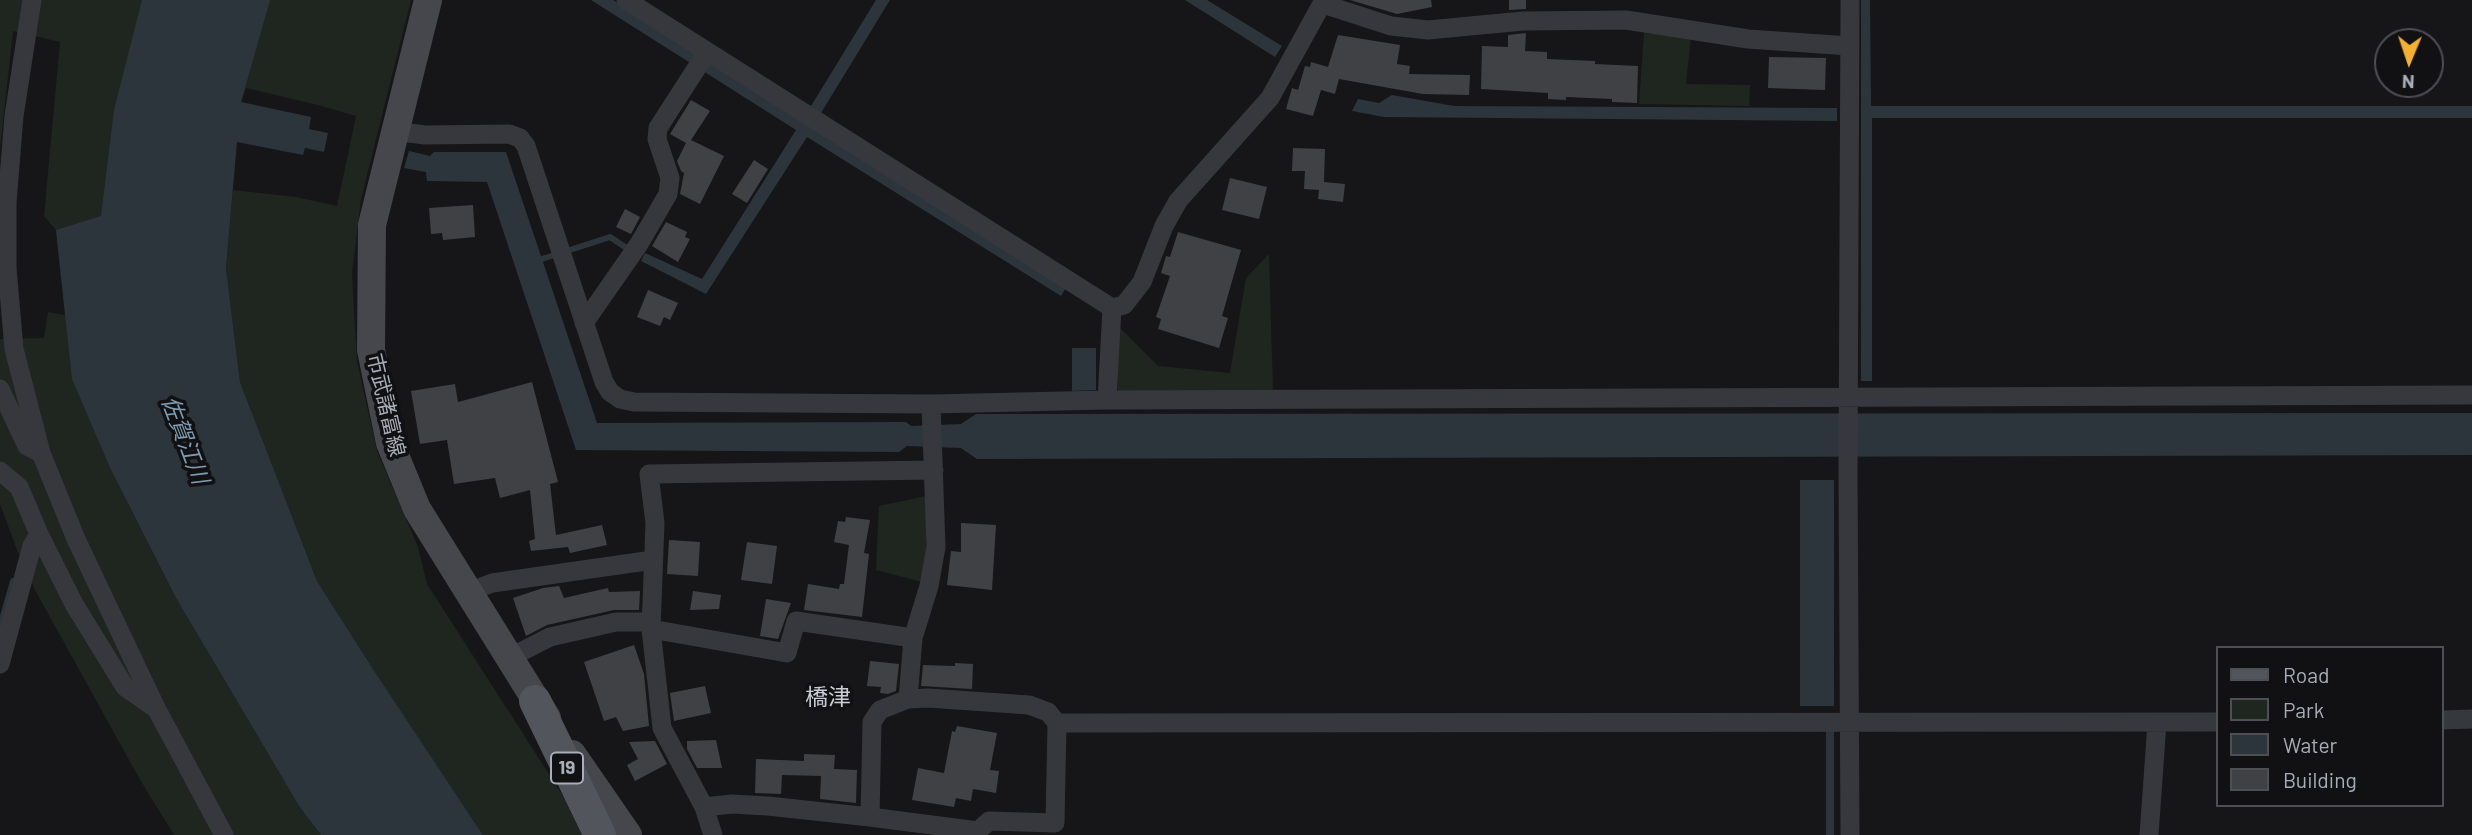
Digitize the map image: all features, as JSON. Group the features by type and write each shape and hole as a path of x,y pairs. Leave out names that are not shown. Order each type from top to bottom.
{"main road":[{"name":"市武諸富線","path":"428,0 372,225 371,350 390,443 417,509 535,701 628,835"},
{"name":"19","path":"535,701 600,835"}],"street":[{"path":"32,0 14,117 7,203 7,268 15,349 41,453 76,539 156,708 224,835"},
{"path":"626,0 703,58 798,109 1112,308 1124,305 1142,282 1164,226 1178,201 1270,98 1324,2 1391,26 1428,30 1523,21 1626,20 1748,39 1850,46"},
{"path":"1850,0 1850,835"},
{"path":"584,323 635,251 668,194 670,178 657,139 658,128 703,58"},
{"path":"394,131 425,135 509,134 520,138 526,146 604,382 610,393 620,399 634,402 931,411 1107,400 1848,404 2472,395"},
{"path":"1107,400 1112,308"},
{"path":"0,389 27,446 41,453"},
{"path":"908,699 913,638 929,586 936,547 931,411"},
{"path":"713,835 704,807 662,728 651,626 655,523 649,474 934,466"},
{"path":"0,471 19,487 74,604 125,687 156,708"},
{"path":"0,664 32,546 39,534"},
{"path":"469,592 492,583 653,560"},
{"path":"509,658 550,637 616,622 651,626 787,653 796,621 913,638"},
{"path":"704,807 732,804 756,806 870,817 981,833 989,821 1055,823 1057,723 1048,712 1029,705 928,698 908,699 880,710 872,722 870,817"},
{"path":"2444,720 2472,719"},
{"path":"1057,723 2216,722"},
{"path":"2149,835 2157,723"}],"green space":[{"path":"0,0 161,0 111,470 176,598 299,806 321,835 174,835 139,778 35,590 17,550 0,504 0,339 44,338 48,312 65,315 56,230 44,216 60,42 13,31 0,149"},
{"path":"248,0 411,0 361,199 352,274 357,361 377,451 418,547 427,584 588,835 483,835 317,581 240,382 226,268 233,190 296,197 337,206 356,116 246,88 241,103"},
{"path":"1644,33 1691,37 1686,84 1750,85 1749,106 1639,104"},
{"path":"1269,254 1273,392 1118,393 1116,324 1158,366 1230,373 1246,278"},
{"path":"926,496 926,583 876,570 879,506"}],"water":[{"name":"佐賀江川","path":"142,0 270,0 241,102 311,117 309,129 328,133 324,152 305,148 303,155 237,142 226,268 240,382 317,581 483,835 321,835 299,806 176,598 111,470 72,379 56,230 101,216 114,110"},
{"path":"591,0 613,0 803,119 876,0 890,0 813,126 1067,286 1061,296 807,137 706,294 641,261 645,253 702,279 796,130"},
{"path":"1185,0 1207,0 1282,46 1275,57"},
{"path":"1861,0 1870,0 1871,106 2472,106 2472,118 1872,118 1872,381 1861,381"},
{"path":"1392,95 1454,106 1837,108 1837,121 1384,117 1352,111 1358,99 1379,103"},
{"path":"409,151 430,156 434,152 506,152 597,423 906,422 911,426 961,424 976,414 2472,413 2472,455 977,459 961,448 907,446 899,452 576,450 487,182 427,181 426,172 404,168"},
{"path":"1072,348 1096,348 1096,390 1072,391"},
{"path":"1800,480 1834,480 1834,706 1800,706"},
{"path":"1826,729 1834,729 1834,835 1826,835"}],"building":[{"path":"1350,0 1431,0 1432,7 1397,14"},
{"path":"1509,0 1526,0 1526,9 1509,10"},
{"path":"1526,33 1525,51 1547,52 1547,59 1638,66 1637,103 1612,102 1612,99 1548,99 1548,93 1481,89 1482,46 1508,47 1508,35"},
{"path":"1338,35 1400,45 1397,64 1410,66 1409,74 1470,75 1469,95 1423,94 1339,79 1335,94 1321,90 1313,116 1286,109 1292,88 1298,90 1305,66 1310,67 1311,62 1328,67"},
{"path":"1769,57 1826,58 1825,90 1768,88"},
{"path":"691,100 710,111 691,140 724,156 700,204 680,194 684,173 677,161 686,143 670,134"},
{"path":"1293,148 1325,149 1324,182 1345,184 1343,202 1318,199 1319,190 1304,189 1305,171 1292,171"},
{"path":"754,160 768,169 747,203 732,194"},
{"path":"1230,178 1267,187 1259,219 1222,210"},
{"path":"473,205 475,237 443,240 442,233 431,234 429,208"},
{"path":"625,209 640,217 631,234 616,227"},
{"path":"666,222 687,232 685,237 690,239 678,262 652,246"},
{"path":"1178,232 1241,250 1222,316 1228,318 1219,348 1158,329 1161,319 1156,317 1170,276 1161,273 1166,256 1170,257"},
{"path":"648,290 678,303 670,320 664,317 660,326 637,317"},
{"path":"532,382 558,482 550,484 556,535 602,525 607,545 570,553 568,547 531,551 529,541 535,539 530,490 500,498 495,478 454,484 447,440 420,444 411,391 455,384 458,402"},
{"path":"846,517 870,520 864,553 869,554 862,617 804,610 808,584 839,589 840,584 844,584 849,545 834,542 838,521 845,522"},
{"path":"961,523 996,525 992,590 947,585 951,551 961,552"},
{"path":"669,540 700,542 698,576 667,574"},
{"path":"747,542 777,546 772,584 741,580"},
{"path":"559,586 564,598 608,588 609,592 640,591 639,610 614,610 547,625 526,636 513,598 543,588"},
{"path":"693,591 721,595 719,609 690,610"},
{"path":"766,599 791,603 778,639 760,636"},
{"path":"634,645 644,674 649,726 623,731 616,717 604,721 584,662"},
{"path":"870,661 899,664 896,691 880,693 881,687 867,686"},
{"path":"955,663 973,664 972,689 921,686 923,665 955,666"},
{"path":"705,686 711,713 674,721 670,693"},
{"path":"957,726 997,733 990,770 999,771 996,793 973,789 971,801 956,798 954,807 912,800 918,768 944,773 952,731 955,732"},
{"path":"716,740 722,768 697,768 687,749 687,741"},
{"path":"655,741 667,764 635,781 627,765 638,759 629,742"},
{"path":"804,754 835,755 834,769 857,770 856,803 820,799 821,776 782,775 781,794 755,793 756,759 804,761"}],"waterway":[{"path":"542,259 610,237 631,251"},
{"path":"0,627 13,581"}],"district":[{"name":"橋津","path":"828,697"}]}
